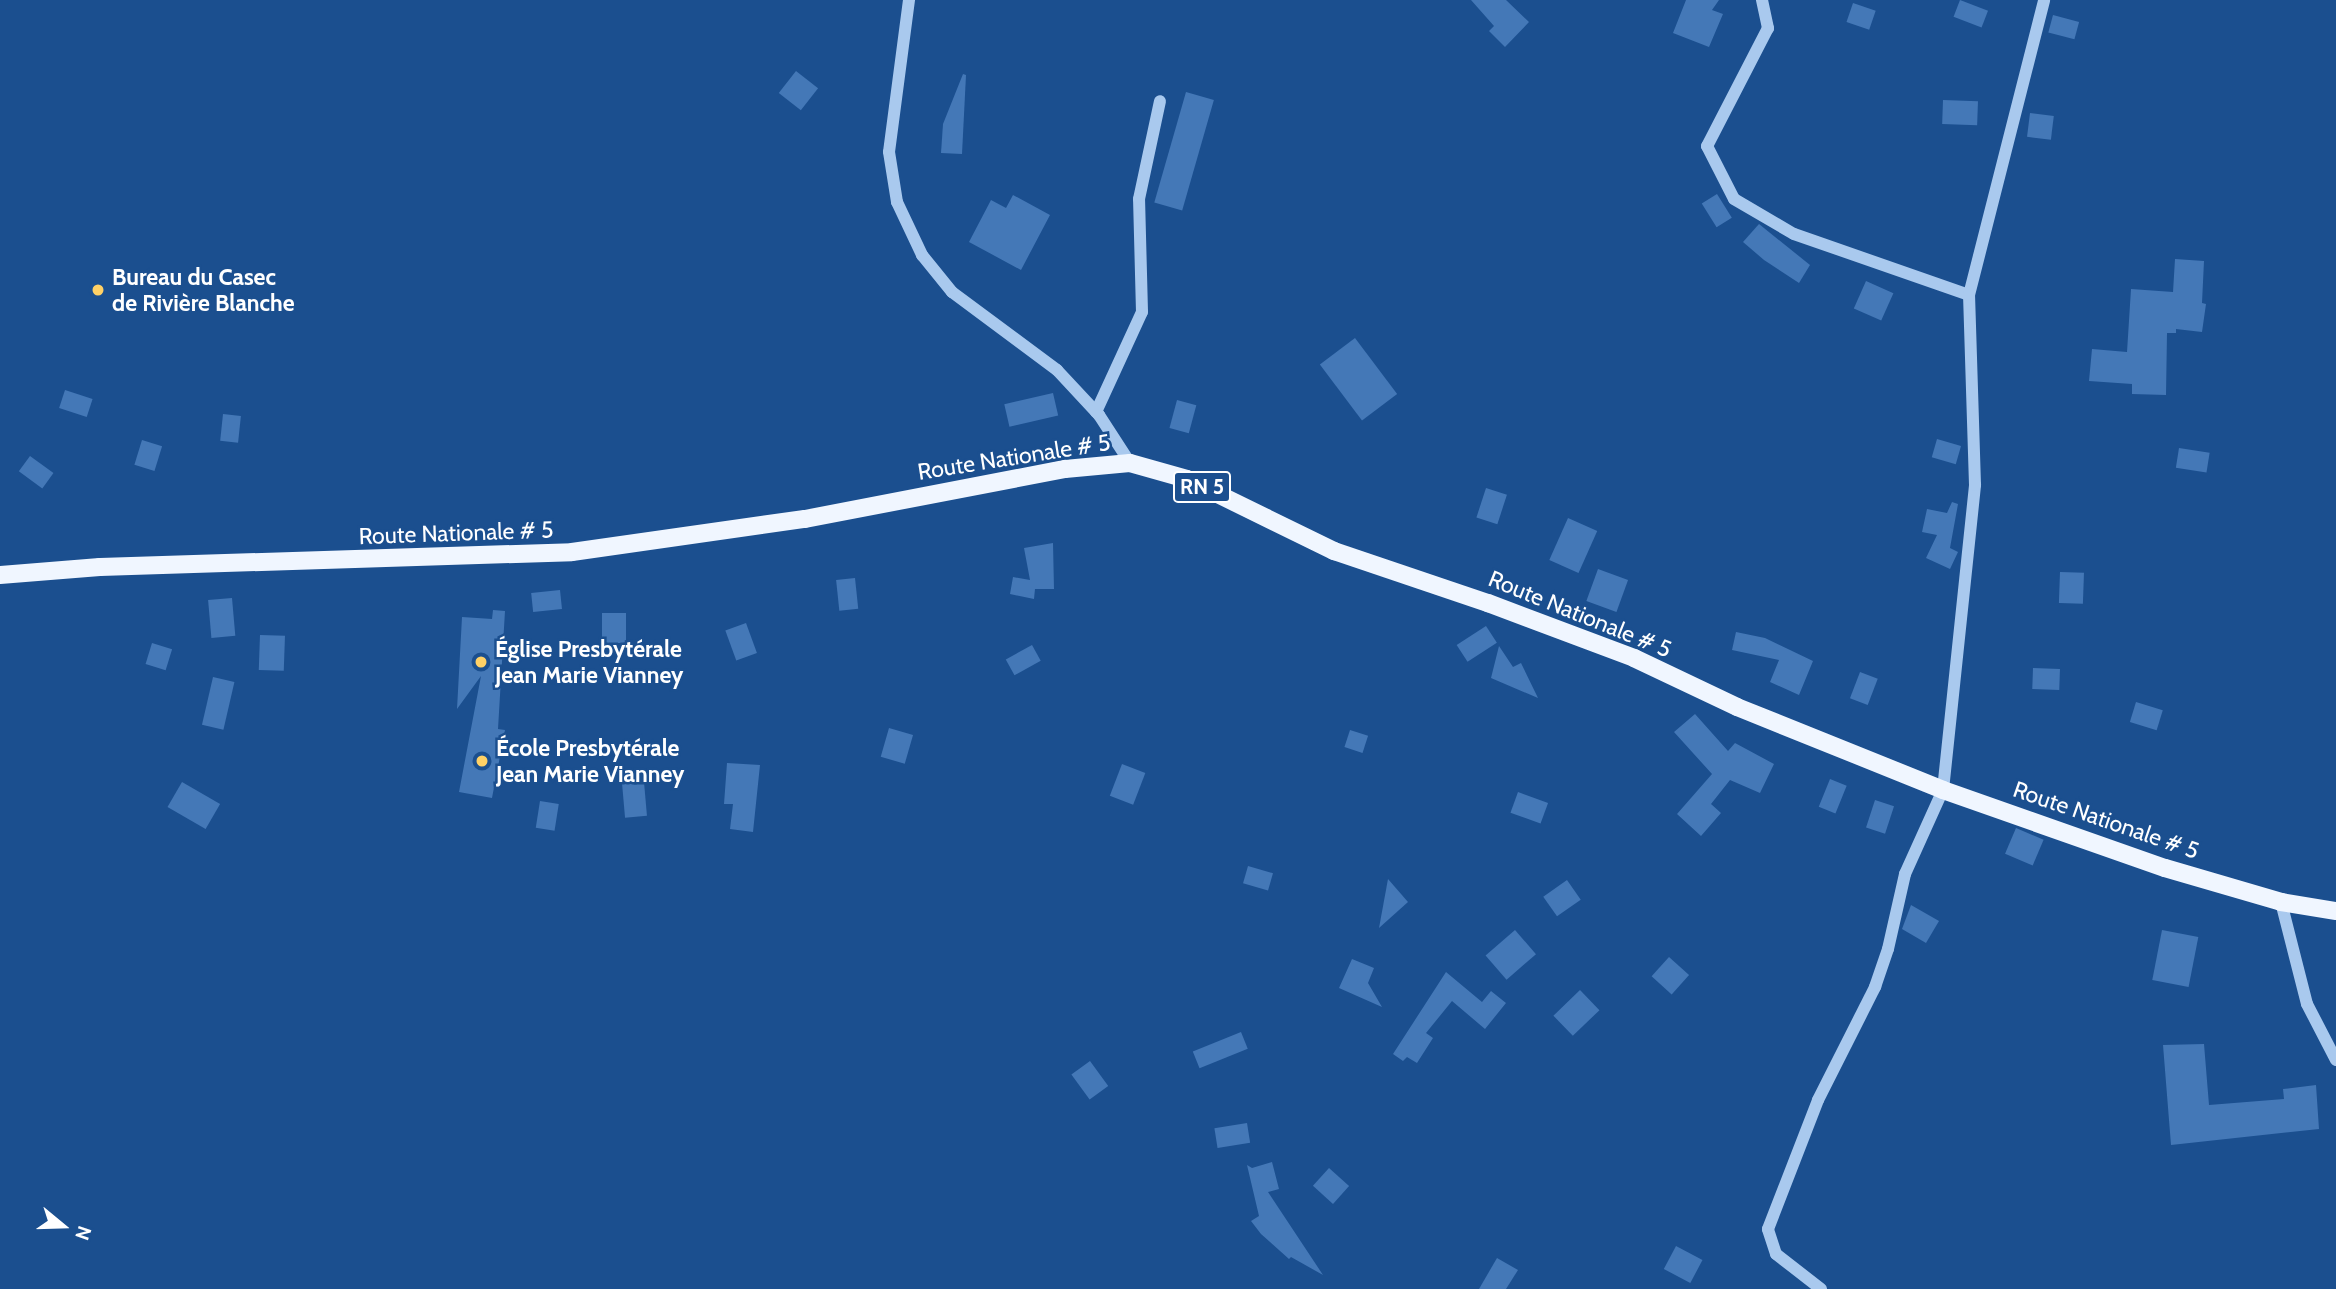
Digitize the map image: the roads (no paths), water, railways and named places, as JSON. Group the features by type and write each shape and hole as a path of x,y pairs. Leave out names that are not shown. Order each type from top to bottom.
{"main road":[{"name":"Route Nationale # 5","path":"0,575 100,567 572,552 805,519 1065,469 1130,463 1187,479 1334,551 1488,603 1634,659 1737,707 1943,790 2165,868 2281,902 2336,911"}],"street":[{"path":"909,0 889,152 897,202 922,255 953,292 1057,370 1096,412 1130,463"},
{"path":"1762,0 1768,28 1707,146 1734,199 1794,234 1969,295"},
{"path":"1821,1289 1776,1254 1768,1229 1818,1100 1875,987 1888,949 1905,874 1943,790 1975,485 1969,295 2044,0"},
{"path":"1096,412 1142,312 1139,199 1160,101"},
{"path":"2281,902 2307,1004 2336,1059"}],"place":[{"name":"Bureau du Casec de Rivière Blanche","path":"98,290"},
{"name":"Église Presbytérale Jean Marie Vianney","path":"481,662"},
{"name":"École Presbytérale Jean Marie Vianney","path":"482,761"}]}
